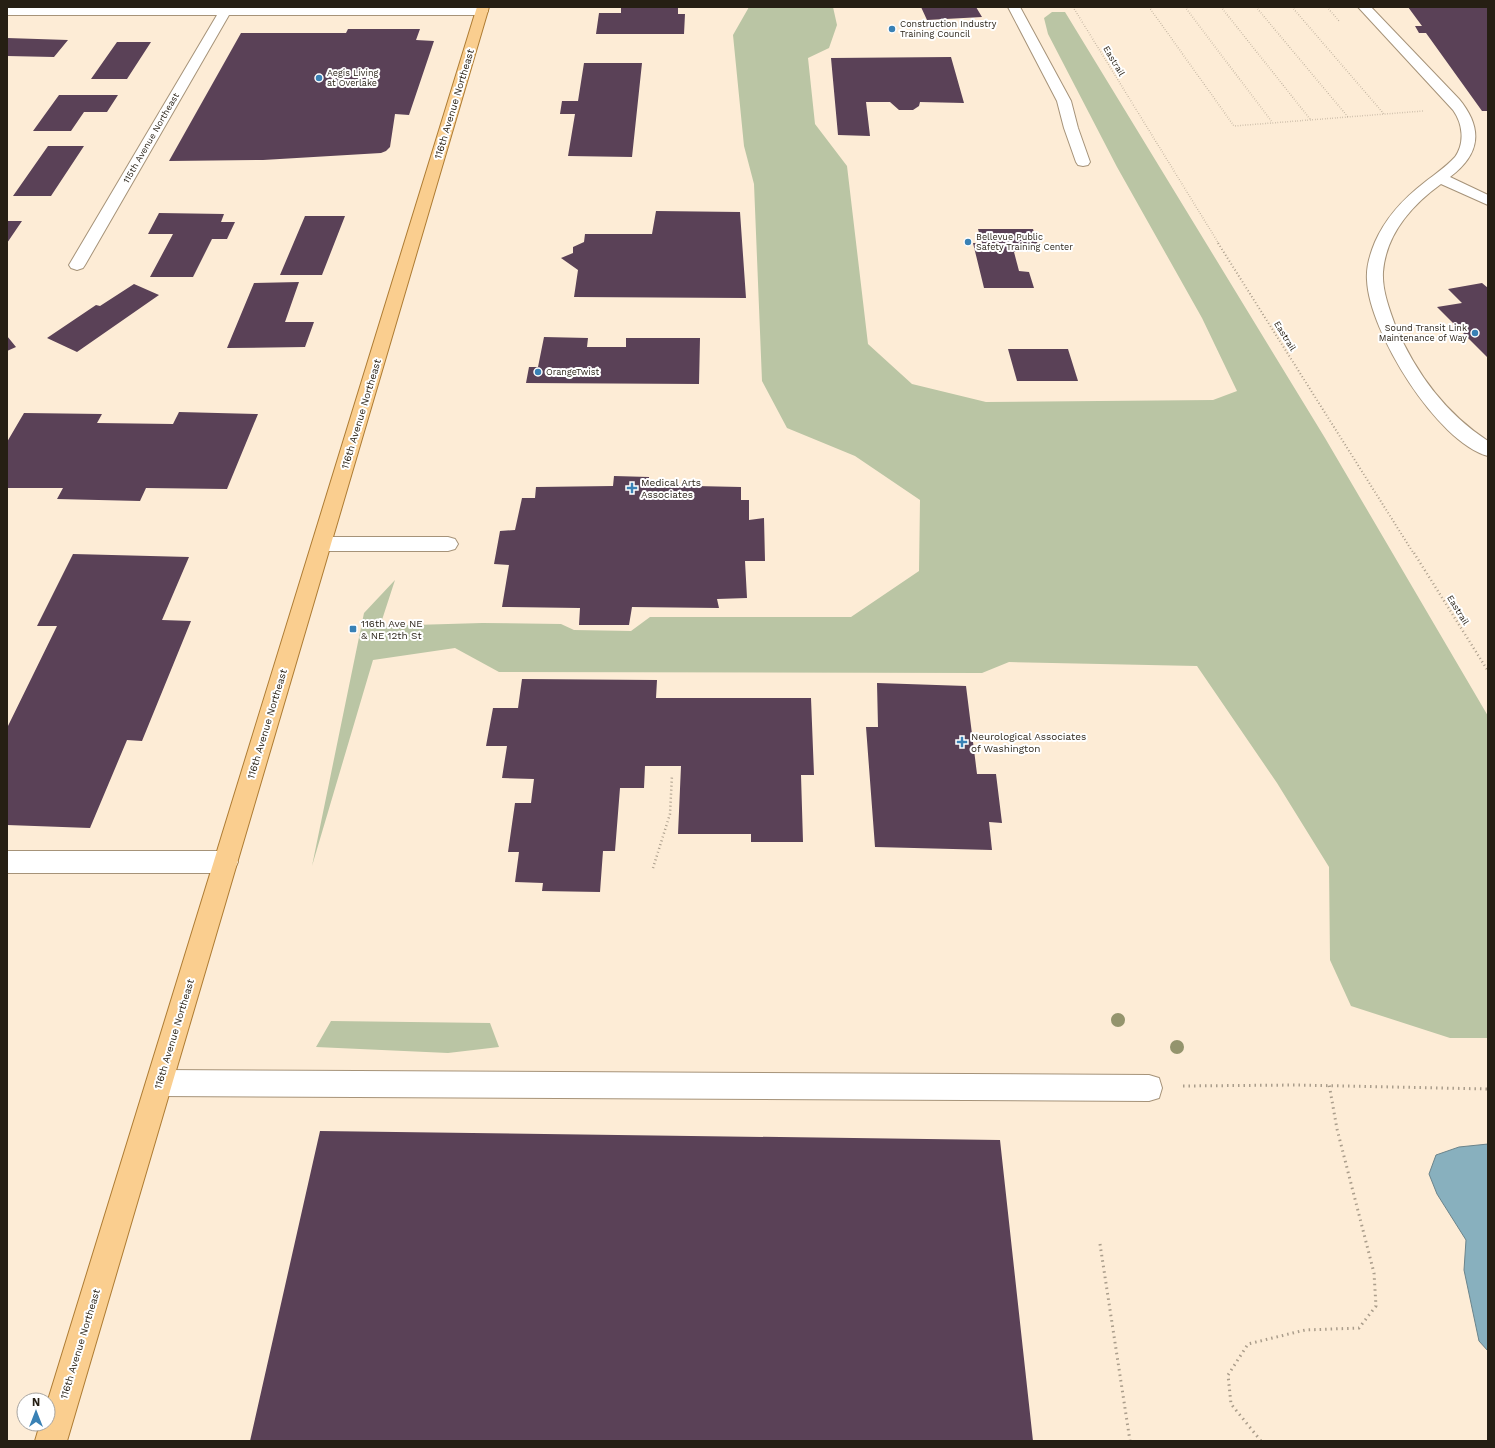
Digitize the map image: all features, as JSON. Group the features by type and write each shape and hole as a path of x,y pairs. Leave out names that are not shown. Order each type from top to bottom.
{"main road":[{"name":"116th Avenue Northeast","path":"51,1441 482,9"}],"street":[{"path":"1014,7 1064,101 1071,128 1083,162"},
{"path":"1364,7 1464,115 1469,140 1466,151 1460,162 1441,178 1431,184 1398,215 1383,241 1375,273 1378,298 1386,322 1402,358 1427,397 1446,419 1475,442 1488,450"},
{"path":"7,11 482,9"},
{"name":"115th Avenue Northeast","path":"76,265 225,11"},
{"path":"1441,178 1488,201"},
{"path":"322,544 448,544"},
{"path":"7,862 226,862"},
{"path":"159,1083 1149,1088"}],"path":[{"name":"Eastrail","path":"1073,7 1185,191 1488,671"},
{"path":"1150,7 1234,126 1458,109"},
{"path":"1185,7 1272,123"},
{"path":"1221,7 1310,120"},
{"path":"1256,7 1348,117"},
{"path":"1292,7 1385,114"},
{"path":"653,868 670,814 672,775"},
{"path":"1149,1088 1233,1084 1329,1084 1488,1089"},
{"path":"1261,1441 1231,1404 1228,1375 1248,1344 1305,1330 1359,1328 1376,1306 1374,1273 1337,1129 1329,1084"},
{"path":"1100,1244 1130,1441"}],"green space":[{"path":"749,7 833,7 837,25 829,48 808,58 815,124 847,166 868,344 912,384 986,402 1213,400 1237,391 1202,318 1117,167 1048,34 1044,18 1052,12 1065,12 1325,438 1488,716 1488,1038 1450,1038 1351,1006 1330,960 1329,867 1277,783 1197,666 1009,662 982,673 499,672 455,648 373,660 312,866 364,613 395,580 380,626 482,623 561,624 574,630 631,631 650,617 851,617 919,571 920,500 855,456 787,428 762,381 754,184 744,146 733,35"},
{"path":"331,1021 490,1023 499,1047 448,1053 316,1047"}],"water":[{"path":"1488,1144 1488,1351 1479,1341 1464,1270 1466,1240 1437,1194 1429,1174 1436,1155 1459,1147"}],"building":[{"path":"621,7 678,7 678,14 685,14 684,34 596,34 599,13 621,13"},
{"path":"921,7 976,7 982,17 927,20"},
{"path":"1408,7 1488,7 1488,111 1482,111 1426,33 1419,33 1415,26 1422,26"},
{"name":"Aegis Living at Overlake","path":"348,29 420,29 416,40 434,41 409,115 395,114 390,147 386,151 381,153 263,160 169,161 241,33 346,33"},
{"path":"7,38 68,40 54,57 7,56"},
{"path":"117,42 151,42 127,79 91,79"},
{"path":"951,57 964,103 920,102 919,106 913,110 899,110 890,102 866,102 870,136 838,135 831,58"},
{"path":"584,63 642,63 632,157 568,156 575,114 560,114 562,101 578,101"},
{"path":"59,95 118,95 107,112 84,112 71,131 33,131"},
{"path":"48,146 84,146 51,196 13,196"},
{"path":"656,211 740,212 746,298 574,297 578,270 561,258 573,253 573,247 584,242 585,234 652,234"},
{"path":"159,213 224,214 221,222 235,222 227,239 212,239 193,277 150,277 173,234 148,234"},
{"path":"305,216 345,216 322,275 280,275"},
{"path":"7,221 22,221 7,243"},
{"path":"978,229 1033,229 1040,252 1014,252 1019,271 1029,272 1034,288 984,288 973,243 982,243"},
{"path":"299,282 285,322 314,322 305,347 227,348 254,283"},
{"name":"Sound Transit Link Maintenance of Way","path":"1482,283 1488,288 1488,358 1437,307 1462,303 1448,289"},
{"path":"134,284 159,295 77,352 47,338 96,305 100,306"},
{"path":"7,336 16,347 7,351"},
{"path":"544,337 588,338 587,347 626,347 626,338 700,338 699,384 526,383 529,367 538,367"},
{"path":"1008,349 1068,349 1078,381 1017,381"},
{"path":"179,412 258,414 227,489 146,488 140,501 57,499 63,488 7,488 7,442 24,413 102,414 97,423 173,424"},
{"path":"614,476 649,477 649,485 741,487 741,500 749,500 749,520 764,518 765,561 745,561 747,598 717,599 719,608 632,607 629,625 579,625 580,608 502,607 509,565 494,564 500,531 515,530 522,498 535,498 536,487 613,486"},
{"path":"73,554 189,557 162,620 191,621 142,741 127,740 90,828 7,825 7,728 57,626 37,626"},
{"path":"522,679 657,680 656,698 811,698 814,775 801,775 803,842 751,842 751,834 678,834 681,766 645,766 644,788 620,788 615,851 603,851 600,892 542,891 543,883 515,882 519,852 508,852 515,803 531,803 534,779 502,778 507,746 486,746 493,708 518,708"},
{"path":"877,683 966,686 977,774 996,774 1002,823 989,822 992,850 875,847 866,727 878,727"},
{"path":"320,1131 1000,1140 1033,1441 250,1441"}],"place":[{"name":"Construction Industry Training Council","path":"892,29"},
{"name":"Aegis Living at Overlake","path":"319,78"},
{"name":"Bellevue Public Safety Training Center","path":"968,242"},
{"name":"Sound Transit Link Maintenance of Way","path":"1475,333"},
{"name":"OrangeTwist","path":"538,372"},
{"name":"Medical Arts Associates","path":"632,488"},
{"name":"116th Ave NE & NE 12th St","path":"353,629"},
{"name":"Neurological Associates of Washington","path":"962,742"}]}
